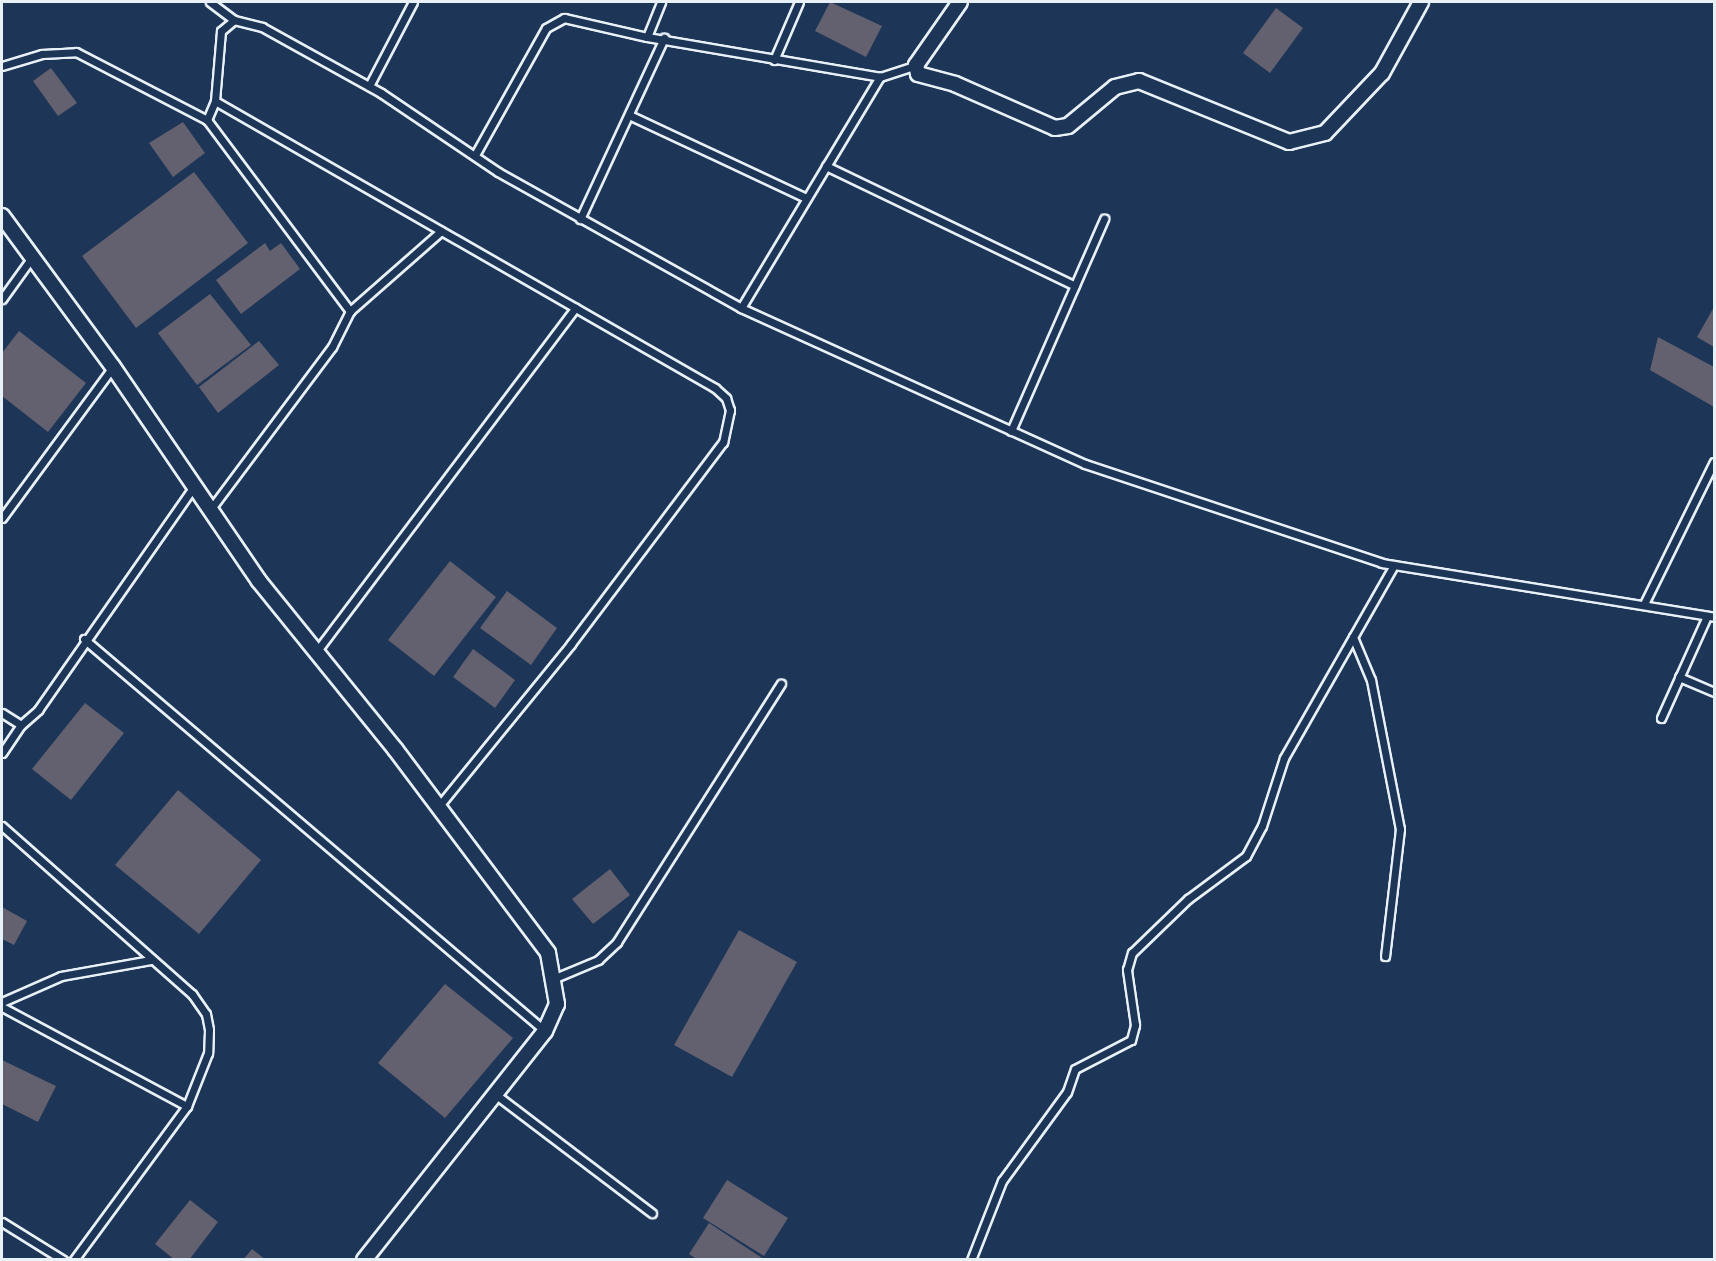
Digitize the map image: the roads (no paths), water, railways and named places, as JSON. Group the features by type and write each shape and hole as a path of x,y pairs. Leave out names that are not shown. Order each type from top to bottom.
{"street":[{"path":"960,2 916,65 918,74 963,88 1047,127 1068,126 1115,87 1139,81 1276,140 1301,142 1325,133 1382,73 1421,2"},
{"path":"2,216 30,260 113,367 194,486 208,512 439,806 548,953 555,978 558,1004 545,1031 364,1260"}],"lane":[{"path":"210,2 234,20 262,27 369,86 475,155 580,219 741,308 1085,464 1323,547 1394,566 1711,616 1660,718"},
{"path":"369,86 413,2"},
{"path":"647,37 661,2"},
{"path":"774,60 799,2"},
{"path":"475,155 554,20 576,19 647,37 664,38 774,60 880,77 916,65"},
{"path":"207,120 214,101 219,35 234,20"},
{"path":"580,219 664,38"},
{"path":"2,66 42,54 76,52 207,120 350,310"},
{"path":"741,308 880,77"},
{"path":"214,101 715,388 726,398 729,423 723,442 571,644 439,806"},
{"path":"629,115 806,198"},
{"path":"826,166 1075,286"},
{"path":"1011,431 1104,219"},
{"path":"208,512 332,347 350,310 441,231"},
{"path":"2,299 30,260"},
{"path":"316,652 576,308"},
{"path":"2,518 113,367"},
{"path":"1644,604 1714,462"},
{"path":"2,753 21,725 38,710 84,639 194,486"},
{"path":"971,1260 1002,1181 1067,1092 1075,1069 1131,1040 1135,1025 1127,970 1132,953 1188,899 1246,856 1262,825 1284,758 1394,566"},
{"path":"1353,637 1370,673 1400,829 1385,956"},
{"path":"84,639 545,1031"},
{"path":"1679,677 1714,692"},
{"path":"555,978 598,960 617,942 781,684"},
{"path":"2,713 21,725"},
{"path":"2,826 192,994 206,1014 208,1053 187,1106 74,1260"},
{"path":"2,1002 50,979 151,960"},
{"path":"2,1007 187,1106"},
{"path":"495,1094 652,1213"},
{"path":"2,1222 63,1260"}]}
